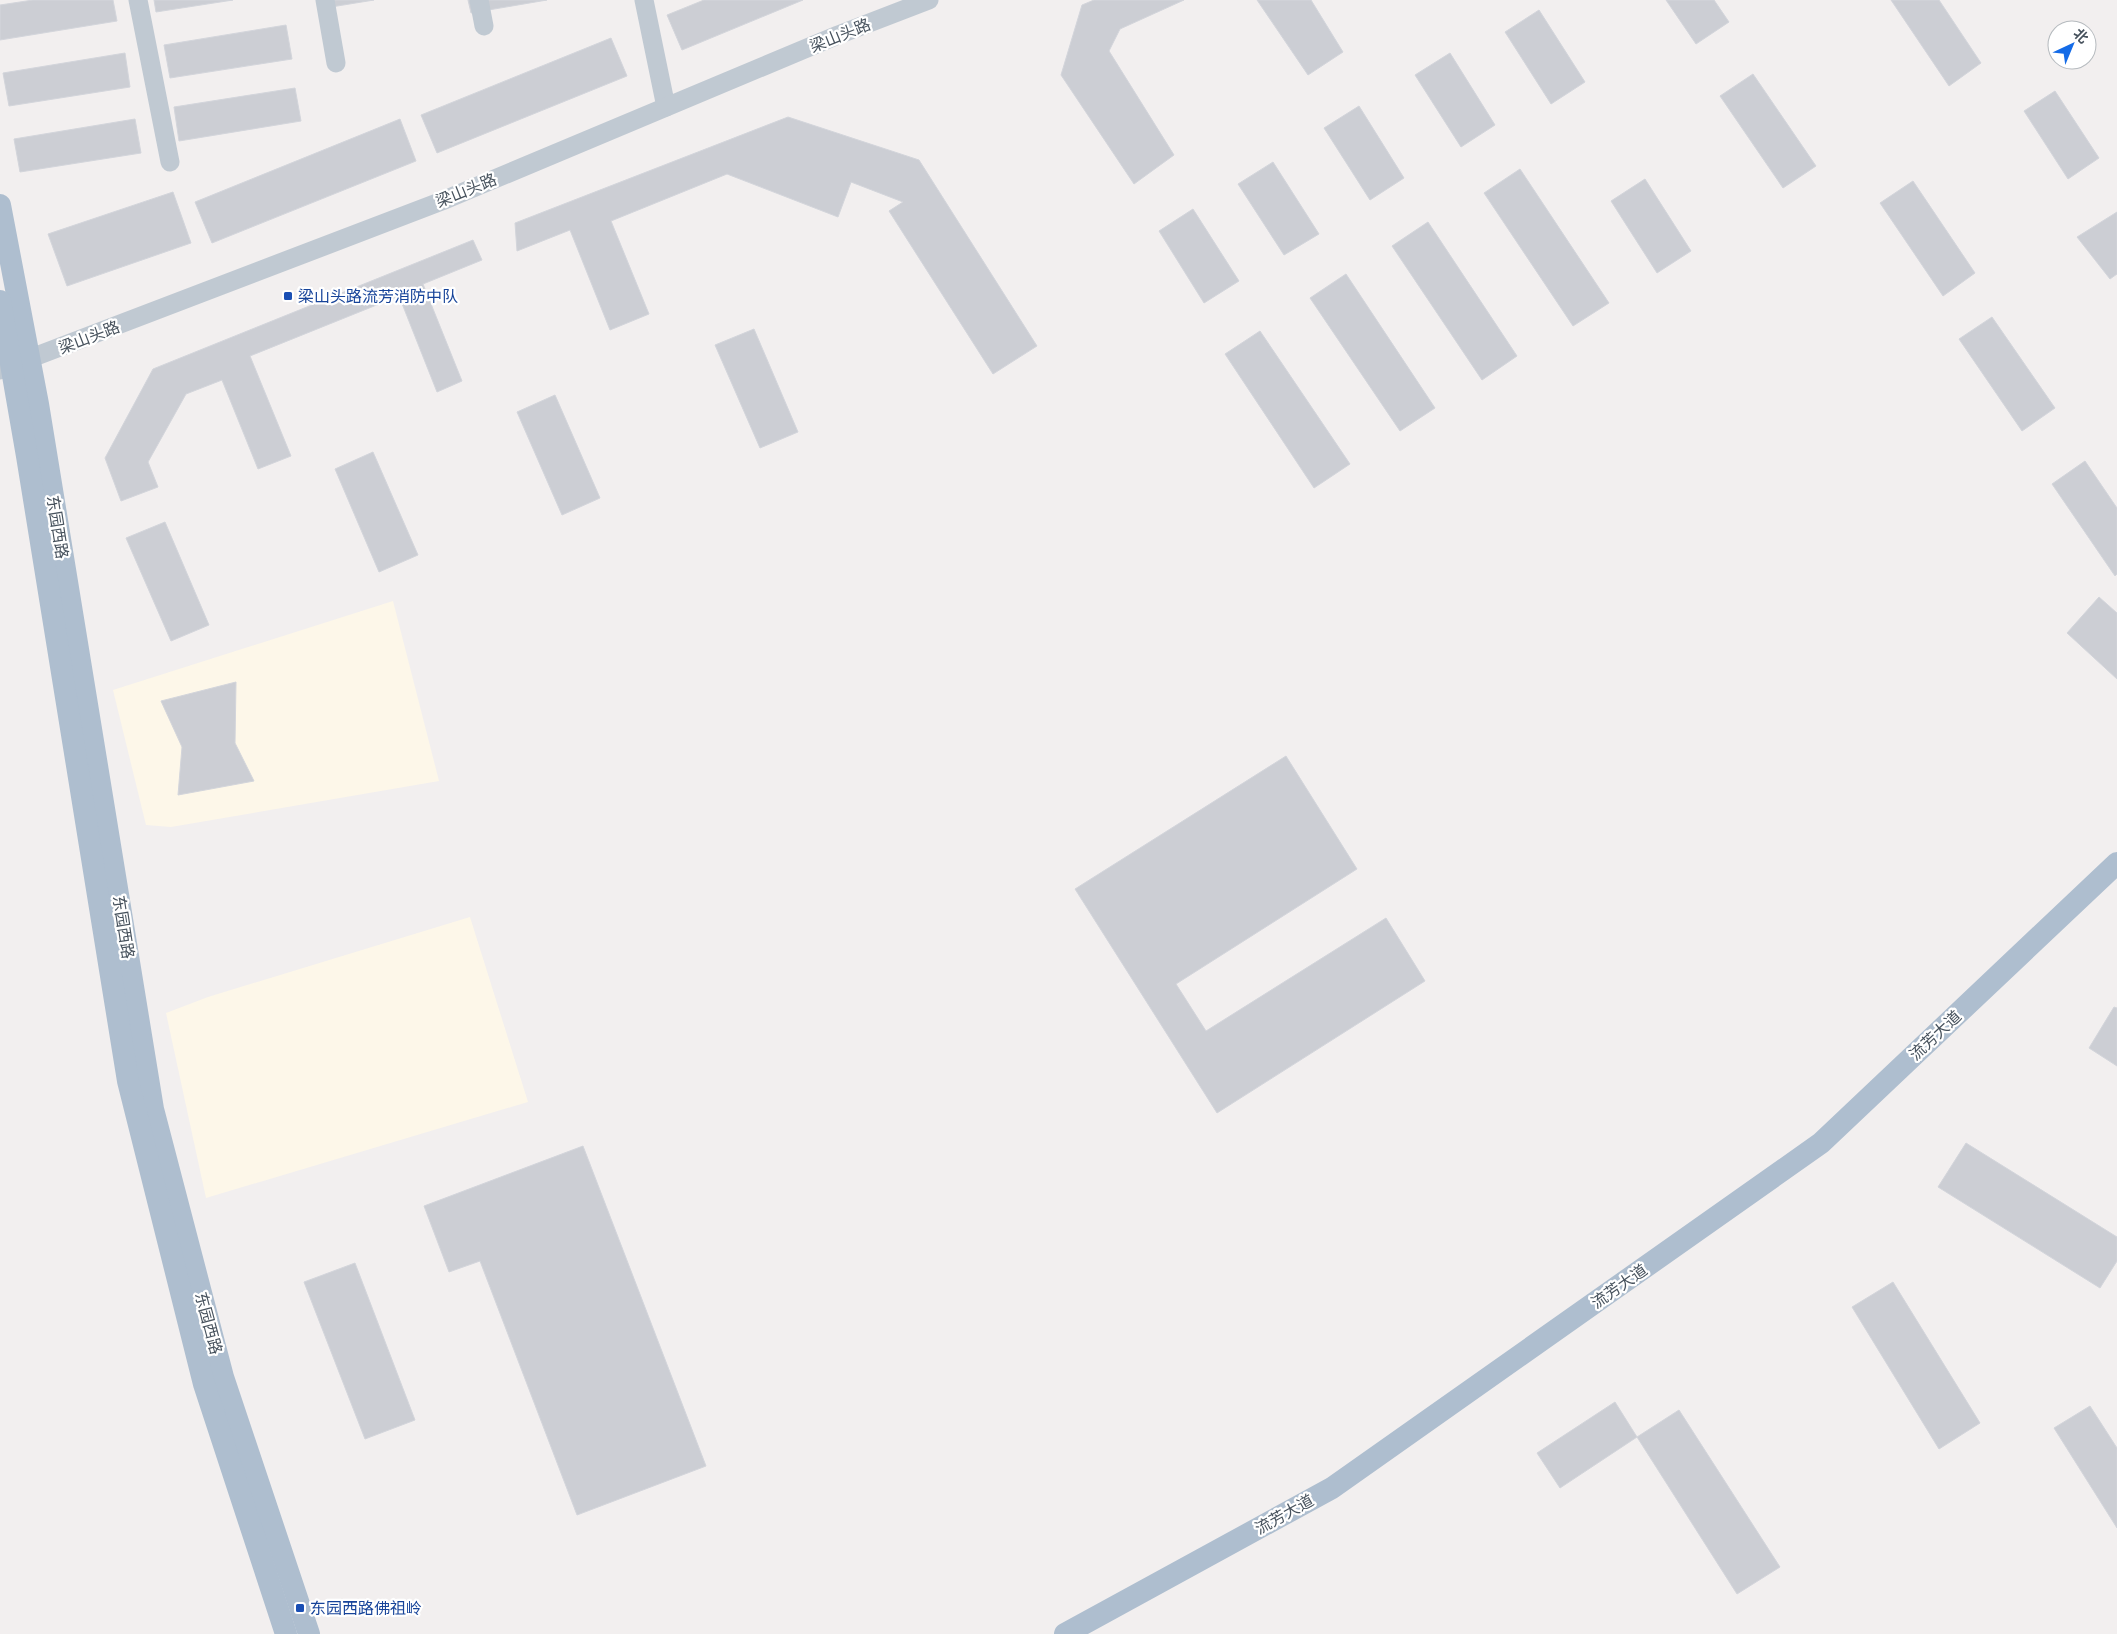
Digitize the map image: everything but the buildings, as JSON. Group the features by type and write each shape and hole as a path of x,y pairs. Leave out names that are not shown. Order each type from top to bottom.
{"main road":[{"name":"东园西路","path":"0,205 14,366 128,1082 204,1384 286,1634"},
{"name":"东园西路","path":"0,301 14,366 154,1109 223,1377 309,1634"},
{"name":"流芳大道","path":"1066,1634 1332,1488 1821,1143 2117,863"}],"street":[{"path":"138,0 170,162"},
{"path":"325,0 336,63"},
{"path":"479,0 484,26"},
{"path":"644,0 666,107"},
{"name":"梁山头路","path":"14,366 442,201 838,35 929,0"}],"shaded area":[{"path":"393,601 439,781 171,827 146,825 113,690"},
{"path":"470,917 528,1102 206,1198 166,1013 208,997"}],"place":[{"name":"梁山头路流芳消防中队","path":"288,296"},
{"name":"东园西路佛祖岭","path":"300,1608"}]}
